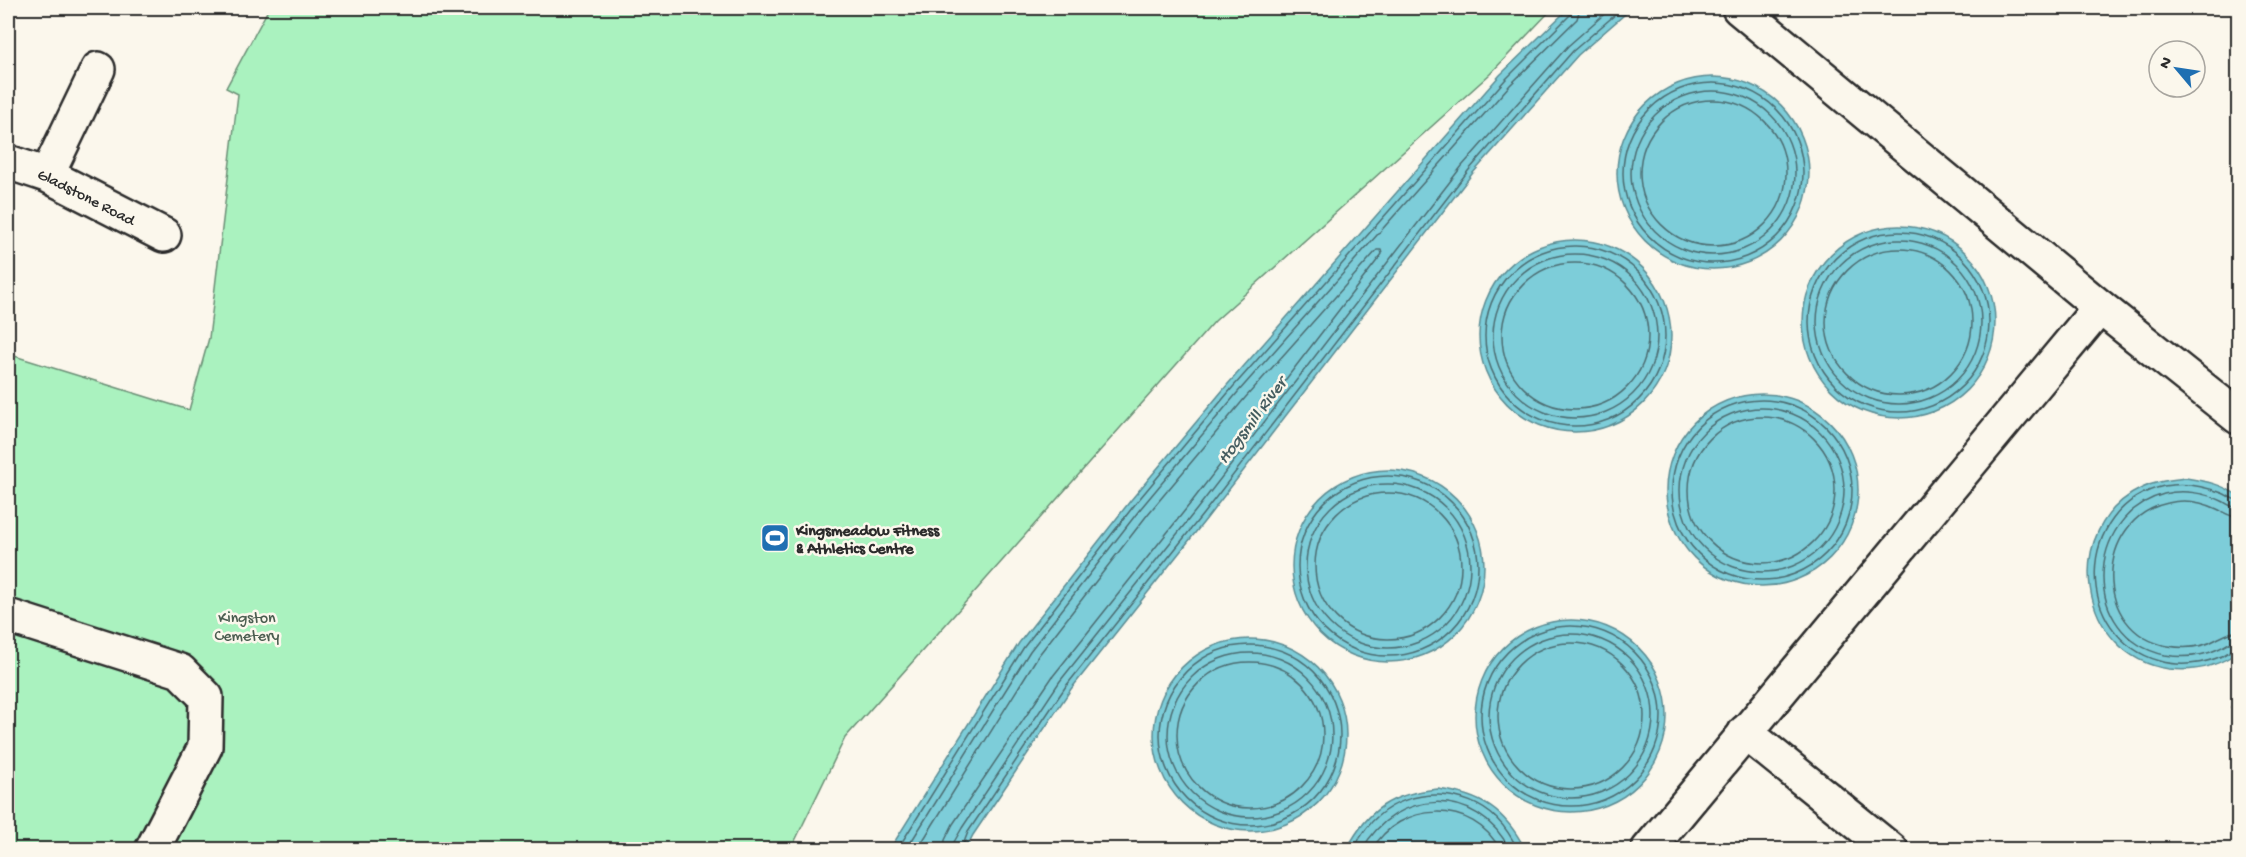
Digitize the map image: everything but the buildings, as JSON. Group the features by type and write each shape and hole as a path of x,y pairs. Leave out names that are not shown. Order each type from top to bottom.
{"street":[{"path":"1739,8 2100,307 2238,417"},
{"path":"47,175 98,69"},
{"name":"Gladstone Road","path":"8,162 47,175 164,235"},
{"path":"1648,849 2100,307"},
{"path":"8,616 180,671 206,697 205,747 152,849"},
{"path":"1745,732 1891,849"}],"green space":[{"name":"Kingsmeadow Fitness & Athletics Centre","path":"269,8 1553,8 1490,74 1215,321 845,738 791,849 8,849 8,354 189,410 209,338 238,94 226,88"}],"water":[{"name":"Hogsmill River","path":"1569,8 1632,8 1578,55 1472,174 1207,518 1071,689 973,835 966,849 890,849 1019,643 1131,500 1228,384 1500,75"},
{"path":"1713,77 1741,81 1766,93 1781,105 1793,120 1805,145 1809,173 1805,201 1793,226 1781,241 1766,253 1741,265 1713,269 1685,265 1660,253 1645,241 1633,226 1621,201 1617,173 1621,145 1633,120 1645,105 1660,93 1685,81"},
{"path":"1899,226 1927,230 1952,242 1967,254 1979,269 1991,294 1995,322 1991,350 1979,375 1967,390 1952,402 1927,414 1899,418 1871,414 1846,402 1831,390 1819,375 1807,350 1803,322 1807,294 1819,269 1831,254 1846,242 1871,230"},
{"path":"1575,240 1603,244 1628,256 1643,268 1655,283 1667,308 1671,336 1667,364 1655,389 1643,404 1628,416 1603,428 1575,432 1547,428 1522,416 1507,404 1495,389 1483,364 1479,336 1483,308 1495,283 1507,268 1522,256 1547,244"},
{"path":"1762,394 1781,396 1799,402 1830,422 1850,453 1856,471 1858,490 1856,509 1850,527 1830,558 1799,578 1781,584 1762,586 1743,584 1725,578 1694,558 1674,527 1668,509 1666,490 1668,471 1674,453 1694,422 1725,402 1743,396"},
{"path":"1388,470 1416,474 1441,486 1456,498 1468,513 1480,538 1484,566 1480,594 1468,619 1456,634 1441,646 1416,658 1388,662 1360,658 1335,646 1320,634 1308,619 1296,594 1292,566 1296,538 1308,513 1320,498 1335,486 1360,474"},
{"path":"2186,478 2220,486 2238,496 2238,652 2214,665 2179,670 2138,659 2115,641 2099,616 2090,588 2090,559 2098,531 2116,506 2147,486"},
{"path":"1571,620 1590,622 1608,628 1639,648 1659,679 1665,697 1667,716 1665,735 1659,753 1639,784 1608,804 1590,810 1571,812 1552,810 1534,804 1503,784 1483,753 1477,735 1475,716 1477,697 1483,679 1503,648 1534,628 1552,622"},
{"path":"1250,639 1278,643 1303,655 1318,667 1330,682 1342,707 1346,735 1342,763 1330,788 1318,803 1303,815 1278,827 1250,831 1222,827 1197,815 1182,803 1170,788 1158,763 1154,735 1158,707 1170,682 1182,667 1197,655 1222,643"},
{"path":"1438,789 1467,795 1490,807 1509,824 1525,849 1347,849 1364,823 1383,806 1407,794"}],"place":[{"name":"Kingsmeadow Fitness & Athletics Centre","path":"775,538"}],"park label":[{"name":"Kingston Cemetery","path":"247,625"}]}
